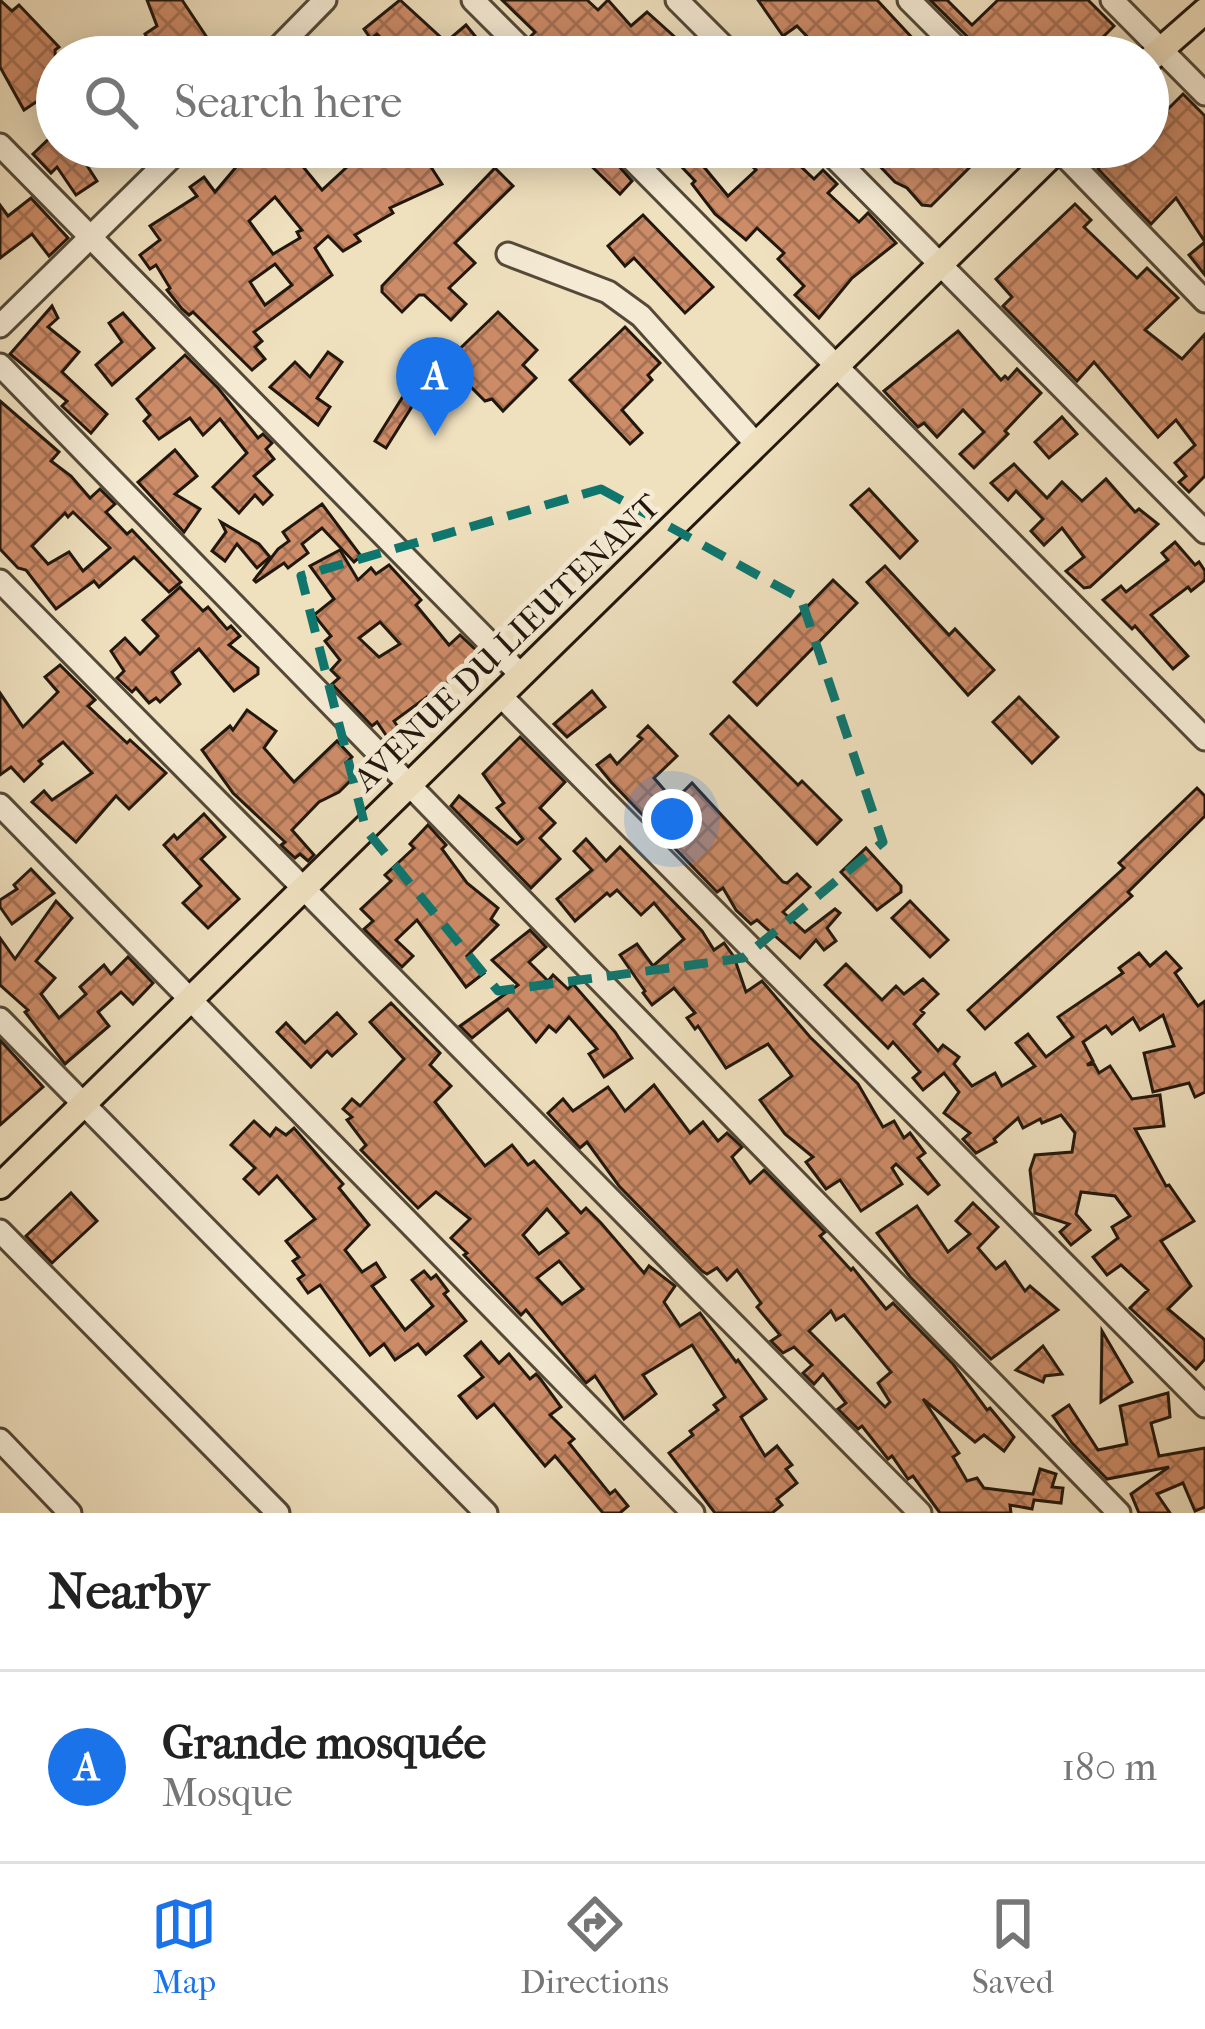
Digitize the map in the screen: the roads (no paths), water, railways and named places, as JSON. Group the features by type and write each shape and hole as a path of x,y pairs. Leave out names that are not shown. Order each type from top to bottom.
{"main road":[{"path":"1169,42 1205,10"},
{"name":"AVENUE DU LIEUTENANT","path":"0,1186 1038,168"}],"street":[{"path":"290,36 325,0"},
{"path":"473,0 509,36"},
{"path":"677,0 713,36"},
{"path":"909,0 945,36"},
{"path":"1112,0 1139,36"},
{"path":"1169,66 1205,94"},
{"path":"0,145 520,674"},
{"path":"0,326 161,168"},
{"path":"641,168 1205,739"},
{"path":"845,168 1205,532"},
{"path":"1077,168 1205,302"},
{"path":"508,254 608,292 641,316 757,445"},
{"path":"0,365 1119,1513"},
{"path":"0,581 920,1513"},
{"path":"500,694 1205,1406"},
{"path":"0,805 693,1513"},
{"path":"0,1019 486,1513"},
{"path":"0,1232 278,1513"},
{"path":"0,1440 70,1513"}],"place":[{"name":"Grande mosquée","path":"435,436"}]}
